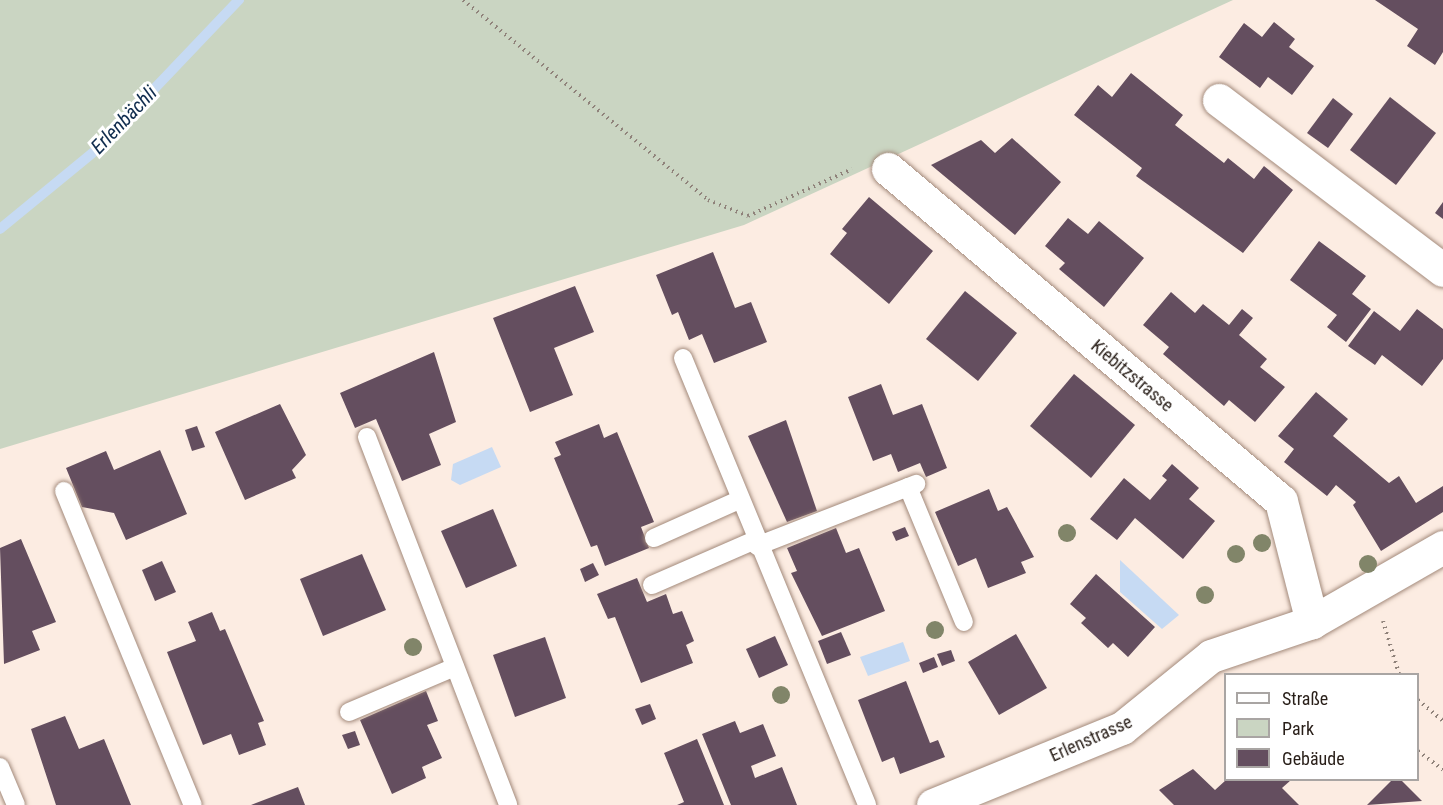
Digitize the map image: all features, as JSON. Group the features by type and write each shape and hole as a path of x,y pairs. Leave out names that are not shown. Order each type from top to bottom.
{"street":[{"path":"1219,100 1443,270"},
{"name":"Kiebitzstrasse","path":"888,169 1281,501 1312,622"},
{"path":"1312,622 1372,590 1443,547"},
{"name":"Erlenstrasse","path":"933,805 1122,728 1211,656 1312,622"}],"lane":[{"path":"683,358 756,543 867,805"},
{"path":"367,437 508,805"},
{"path":"652,585 756,543 912,485 964,622"},
{"path":"64,491 193,805"},
{"path":"654,538 739,500"},
{"path":"349,712 455,667"},
{"path":"0,767 16,805"}],"path":[{"path":"463,0 708,200 748,216 869,161 888,169"},
{"path":"1372,590 1398,673"},
{"path":"1419,701 1443,721"},
{"path":"1419,752 1443,770"}],"green space":[{"path":"0,0 1233,0 744,225 0,449"}],"water":[{"path":"492,447 501,467 460,485 451,480 453,464"},
{"path":"1120,560 1179,615 1162,629 1120,592"},
{"path":"903,642 910,661 868,676 860,657"}],"building":[{"path":"1375,0 1443,0 1443,52 1435,65 1407,46 1418,29"},
{"path":"1274,22 1295,39 1289,47 1314,66 1292,95 1268,77 1260,88 1219,57 1244,23 1262,37"},
{"path":"1131,73 1183,115 1175,125 1224,163 1228,158 1254,179 1264,166 1293,190 1243,253 1136,176 1142,168 1074,115 1098,85 1112,97"},
{"path":"1390,97 1436,133 1396,185 1350,150"},
{"path":"1333,98 1353,114 1328,148 1307,133"},
{"path":"1012,138 1061,182 1015,235 931,165 981,140 995,153"},
{"path":"869,197 933,251 889,304 830,254 847,233 842,229"},
{"path":"1443,202 1443,219 1435,213"},
{"path":"1068,218 1088,234 1099,221 1144,258 1104,307 1059,269 1065,263 1045,246"},
{"path":"1319,241 1366,276 1352,294 1371,309 1346,342 1327,327 1337,315 1290,280"},
{"path":"713,252 735,308 751,302 767,342 714,363 702,334 689,340 678,312 672,315 656,275"},
{"path":"575,286 594,332 554,348 573,395 530,412 493,318"},
{"path":"965,291 1017,333 978,381 926,339"},
{"path":"1171,292 1195,313 1203,304 1229,325 1242,309 1253,318 1239,335 1267,359 1260,367 1285,387 1255,422 1229,400 1224,406 1163,354 1169,347 1143,325"},
{"path":"1417,309 1443,329 1443,359 1422,386 1382,355 1375,365 1348,346 1374,311 1400,331"},
{"path":"434,352 456,422 429,434 441,465 402,481 376,419 355,428 340,393"},
{"path":"1074,374 1135,425 1091,478 1030,426"},
{"path":"881,384 893,415 922,404 947,468 926,477 920,463 898,472 891,454 873,461 848,397"},
{"path":"1316,392 1348,419 1333,436 1389,483 1399,476 1416,503 1443,486 1443,512 1381,551 1353,505 1356,502 1336,485 1327,496 1284,462 1294,449 1278,436"},
{"path":"280,404 306,455 292,470 296,478 245,500 215,432"},
{"path":"786,420 817,511 787,522 748,436"},
{"path":"599,424 604,438 617,432 654,522 641,527 649,548 605,566 597,545 591,547 554,458 561,455 555,442"},
{"path":"197,426 205,447 192,451 185,430"},
{"path":"160,450 187,514 126,540 114,513 82,507 66,468 106,451 114,470"},
{"path":"1172,464 1199,488 1189,499 1215,521 1183,559 1135,518 1117,540 1090,519 1124,478 1150,500 1167,480 1162,476"},
{"path":"989,489 998,511 1007,507 1034,557 1021,562 1026,573 988,588 976,558 958,566 935,512"},
{"path":"493,509 517,566 466,588 441,531"},
{"path":"905,527 909,536 896,541 892,532"},
{"path":"836,528 846,553 859,548 885,611 822,636 791,573 797,571 787,548"},
{"path":"21,539 56,622 32,631 40,650 4,664 0,548"},
{"path":"362,554 386,610 323,636 300,579"},
{"path":"162,561 176,592 155,601 142,570"},
{"path":"593,563 599,575 585,582 580,569"},
{"path":"1096,574 1155,627 1128,657 1113,643 1108,648 1081,623 1086,618 1070,604"},
{"path":"637,578 647,602 666,594 673,614 682,611 694,641 686,645 693,663 641,683 615,617 608,619 597,594"},
{"path":"212,612 220,631 225,629 264,721 258,723 266,745 239,755 231,734 203,745 167,652 196,641 188,622"},
{"path":"841,632 851,655 827,664 818,641"},
{"path":"1016,634 1047,688 999,715 968,662"},
{"path":"775,636 788,665 759,678 746,649"},
{"path":"545,637 566,698 515,717 493,655"},
{"path":"951,650 955,661 942,666 937,654"},
{"path":"934,657 938,667 923,673 919,663"},
{"path":"906,681 930,743 938,740 945,757 900,774 894,757 882,762 858,700"},
{"path":"426,691 438,721 427,725 442,758 422,767 426,778 392,794 360,720"},
{"path":"650,704 656,719 642,725 635,709"},
{"path":"65,716 79,749 104,739 131,805 56,805 31,729"},
{"path":"735,721 740,733 763,724 776,756 751,766 755,778 782,767 797,805 731,805 702,734"},
{"path":"355,731 360,745 348,749 342,735"},
{"path":"697,739 724,805 677,805 684,802 664,753"},
{"path":"1193,769 1215,790 1225,781 1290,781 1282,788 1299,805 1174,805 1159,790"},
{"path":"1391,781 1402,781 1422,801 1367,805"},
{"path":"298,787 305,805 251,805"}],"waterway":[{"name":"Erlenbächli","path":"0,229 95,151 239,0"}]}
